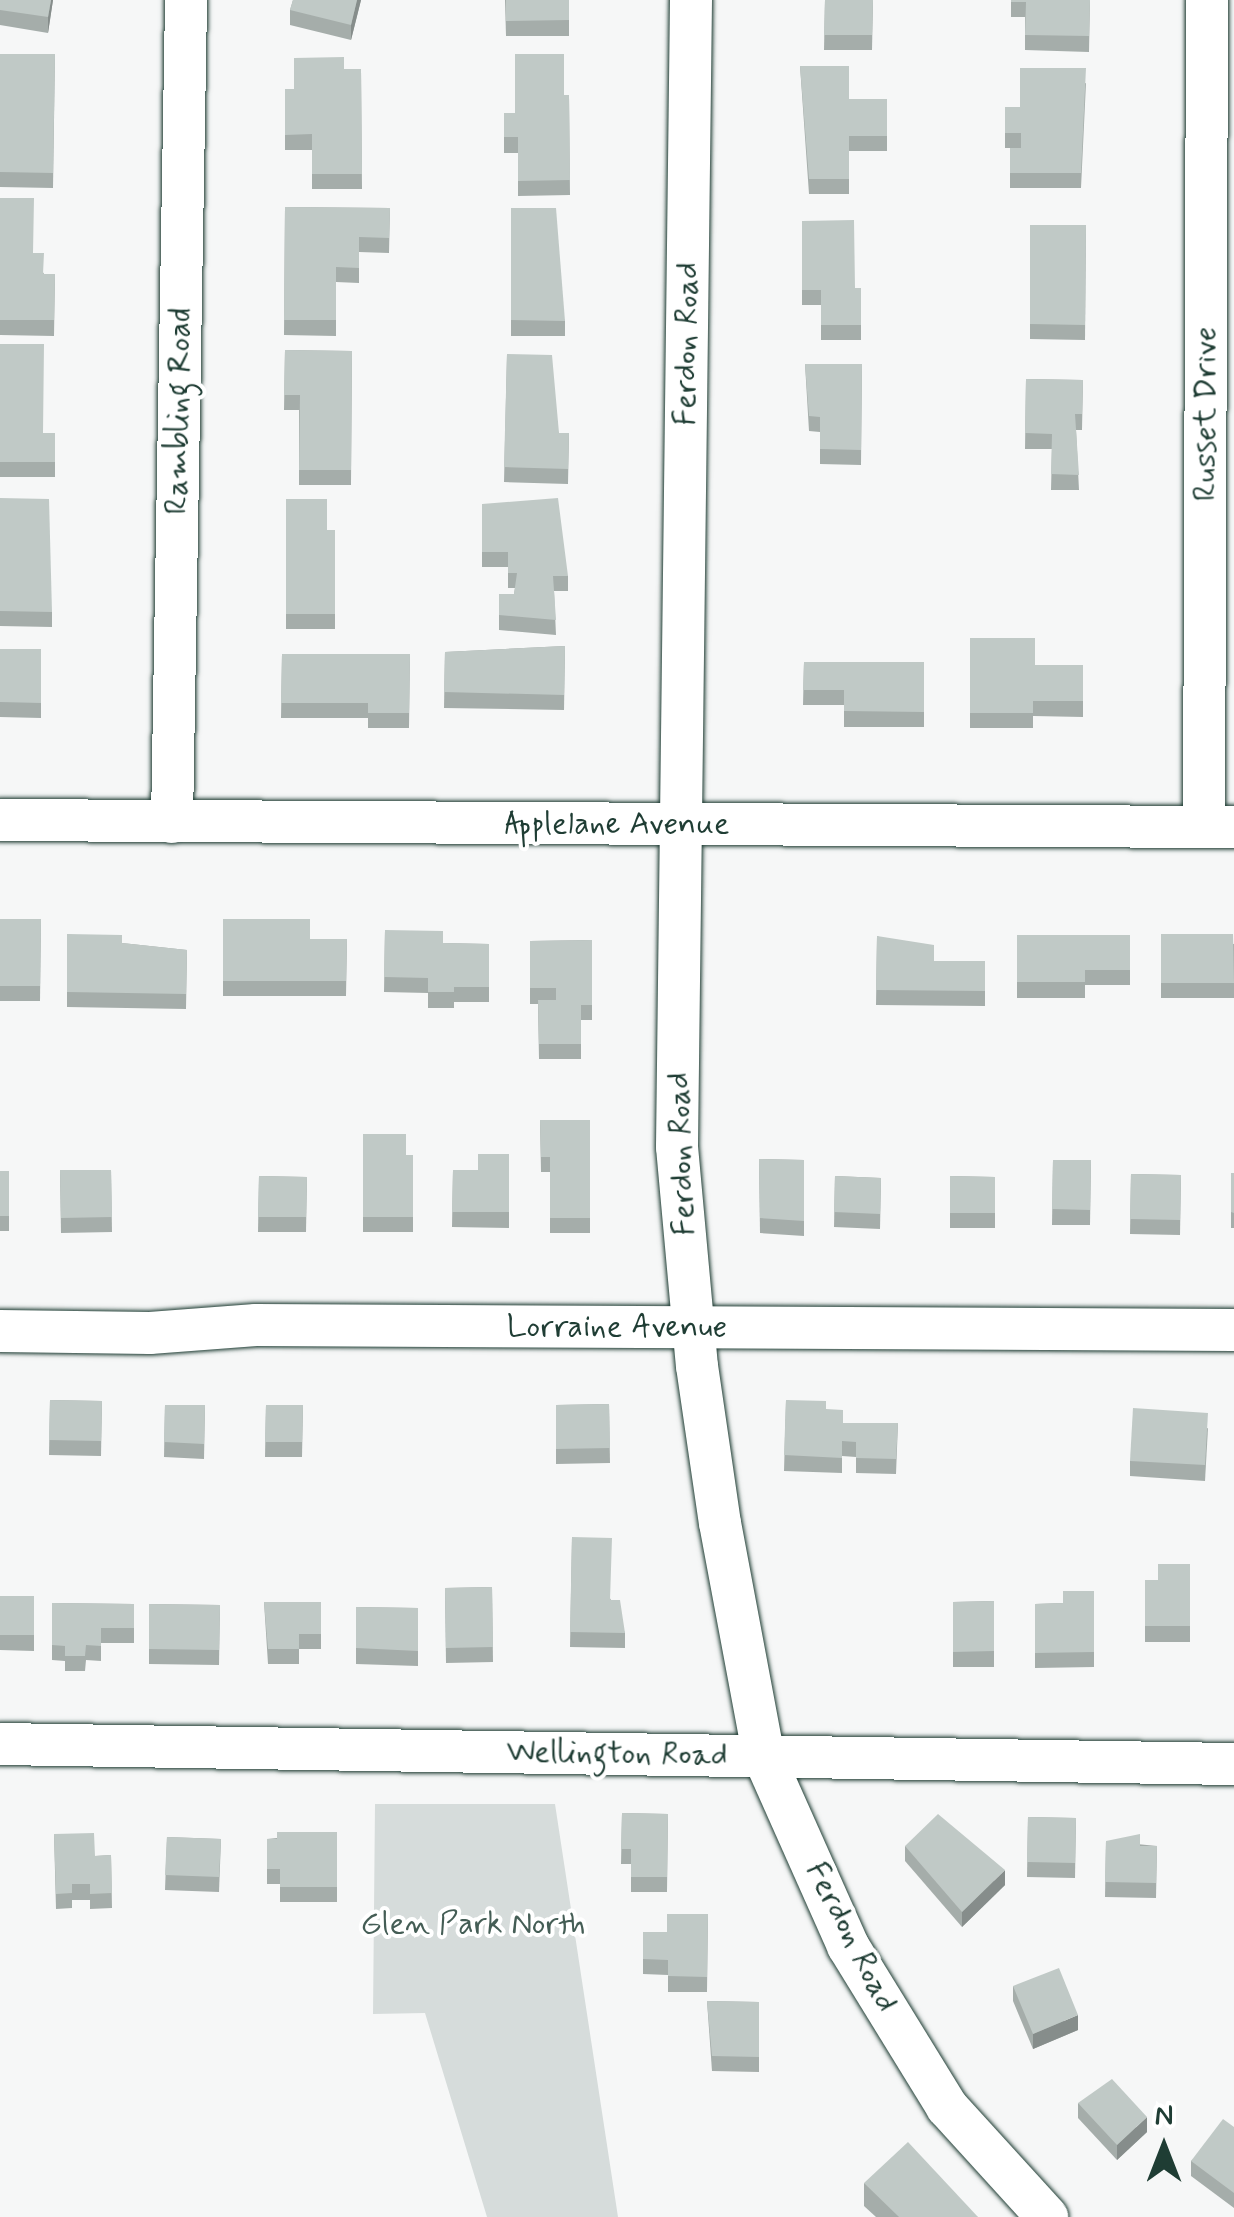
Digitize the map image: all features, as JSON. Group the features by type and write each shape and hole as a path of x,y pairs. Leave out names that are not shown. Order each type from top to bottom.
{"street":[{"name":"Rambling Road","path":"172,822 186,0"},
{"name":"Ferdon Road","path":"692,0 676,1147 693,1327 720,1523 764,1757 848,1946 946,2107 1047,2217"},
{"name":"Russet Drive","path":"1207,0 1219,827"},
{"name":"Applelane Avenue","path":"0,820 1219,827"},
{"name":"Lorraine Avenue","path":"0,1331 693,1327 1234,1330"},
{"name":"Wellington Road","path":"0,1744 1234,1764"}],"green space":[{"name":"Glen Park North","path":"375,1804 555,1804 618,2217 487,2217 425,2013 373,2014"}],"building":[{"path":"0,0 51,0 48,17 0,10"},
{"path":"293,0 357,0 351,25 290,10"},
{"path":"506,0 569,0 569,20 506,21"},
{"path":"825,0 873,0 872,35 824,35"},
{"path":"1011,0 1090,0 1089,36 1025,35 1026,2"},
{"path":"0,54 55,54 53,173 0,172"},
{"path":"515,54 564,54 564,95 569,95 570,180 518,181 518,137 504,137 504,113 515,113"},
{"path":"344,57 344,69 361,69 362,174 312,174 312,134 285,135 285,89 294,89 294,58"},
{"path":"800,66 849,66 849,99 887,99 887,136 849,136 849,179 809,179"},
{"path":"1020,68 1086,68 1081,173 1010,173 1010,148 1021,148 1021,133 1005,133 1005,107 1020,107"},
{"path":"0,198 34,198 33,253 44,253 43,274 55,274 54,320 0,320"},
{"path":"285,207 390,208 389,238 359,237 359,268 336,267 336,320 284,320"},
{"path":"511,208 556,208 565,321 511,320"},
{"path":"854,220 855,288 861,288 861,325 821,325 821,290 802,290 802,221"},
{"path":"1030,225 1086,225 1085,325 1030,324"},
{"path":"0,344 44,344 43,433 55,433 55,462 0,462"},
{"path":"285,350 352,351 351,470 299,470 300,395 284,395"},
{"path":"507,354 552,355 559,433 569,433 568,469 504,467"},
{"path":"805,364 862,364 861,450 820,449 820,417 809,416"},
{"path":"1026,379 1083,380 1082,414 1075,414 1079,475 1051,474 1052,434 1025,433"},
{"path":"0,498 49,499 52,612 0,611"},
{"path":"558,498 568,576 553,576 556,620 499,615 499,594 514,594 517,573 508,573 508,552 482,552 482,504"},
{"path":"286,499 327,499 327,530 335,530 335,614 286,614"},
{"path":"970,638 1035,638 1035,665 1083,665 1083,701 1033,701 1033,713 970,713"},
{"path":"565,646 564,695 444,692 445,652"},
{"path":"0,649 41,649 41,703 0,702"},
{"path":"282,654 410,654 409,713 368,713 368,703 281,703"},
{"path":"804,662 924,662 924,712 844,711 844,690 803,690"},
{"path":"0,919 41,919 40,986 0,986"},
{"path":"223,919 310,919 310,939 347,939 346,981 223,981"},
{"path":"385,930 443,931 443,943 489,944 489,987 428,992 428,978 384,977"},
{"path":"67,934 122,935 122,943 187,950 186,994 67,992"},
{"path":"1161,934 1233,934 1234,983 1161,983"},
{"path":"1017,935 1130,935 1130,970 1085,970 1085,982 1017,982"},
{"path":"877,936 934,945 934,961 985,961 985,991 876,990"},
{"path":"592,940 592,1005 581,1005 581,1044 539,1044 538,1000 556,1000 556,988 530,988 530,941"},
{"path":"540,1120 590,1120 590,1218 550,1218 550,1157 541,1157"},
{"path":"363,1134 406,1134 406,1155 413,1155 413,1217 363,1217"},
{"path":"478,1154 509,1154 509,1212 452,1212 453,1170 478,1170"},
{"path":"759,1159 804,1160 804,1221 760,1218"},
{"path":"1053,1160 1091,1160 1090,1210 1052,1209"},
{"path":"60,1170 111,1170 112,1217 61,1218"},
{"path":"0,1171 9,1171 9,1216 0,1216"},
{"path":"1234,1173 1234,1213 1231,1212"},
{"path":"1131,1174 1181,1175 1180,1220 1130,1219"},
{"path":"259,1176 307,1177 306,1217 258,1217"},
{"path":"835,1176 881,1178 880,1214 834,1212"},
{"path":"950,1176 995,1177 995,1213 950,1213"},
{"path":"50,1400 102,1401 101,1441 49,1440"},
{"path":"786,1400 826,1401 826,1409 843,1410 843,1423 898,1423 896,1459 856,1458 856,1442 842,1441 842,1458 784,1455"},
{"path":"609,1404 610,1448 556,1449 556,1405"},
{"path":"165,1405 205,1405 204,1444 164,1442"},
{"path":"266,1405 303,1405 302,1442 265,1442"},
{"path":"1133,1408 1208,1413 1205,1465 1130,1461"},
{"path":"572,1537 612,1538 610,1600 620,1600 625,1633 570,1632"},
{"path":"1158,1564 1190,1564 1190,1626 1145,1626 1145,1580 1158,1580"},
{"path":"492,1587 493,1647 446,1648 445,1588"},
{"path":"1063,1591 1094,1591 1094,1652 1035,1653 1035,1604 1063,1603"},
{"path":"0,1596 34,1596 34,1635 0,1635"},
{"path":"994,1601 994,1651 953,1652 953,1602"},
{"path":"264,1602 321,1602 321,1634 299,1634 299,1649 268,1649"},
{"path":"52,1603 134,1604 134,1628 101,1628 101,1646 86,1645 85,1656 65,1656 65,1646 52,1645"},
{"path":"149,1604 220,1605 219,1650 149,1649"},
{"path":"356,1607 418,1608 418,1651 356,1648"},
{"path":"622,1813 668,1814 667,1877 631,1877 631,1849 621,1849"},
{"path":"938,1814 1005,1870 962,1912 905,1846"},
{"path":"1028,1817 1076,1818 1075,1863 1027,1862"},
{"path":"277,1832 337,1832 337,1887 280,1887 280,1869 267,1869 267,1839 277,1839"},
{"path":"94,1833 95,1856 111,1855 112,1893 90,1894 90,1884 72,1884 72,1893 56,1894 54,1834"},
{"path":"1140,1834 1140,1846 1157,1846 1156,1883 1105,1882 1106,1841"},
{"path":"167,1837 221,1839 219,1877 165,1875"},
{"path":"667,1914 708,1914 707,1977 668,1976 668,1960 643,1959 643,1932 667,1932"},
{"path":"1059,1968 1078,2015 1033,2034 1013,1986"},
{"path":"707,2001 759,2002 759,2057 712,2056"},
{"path":"1112,2079 1147,2117 1117,2145 1078,2103"},
{"path":"1223,2119 1234,2127 1234,2193 1191,2161"},
{"path":"908,2142 978,2217 899,2217 864,2183"}]}
